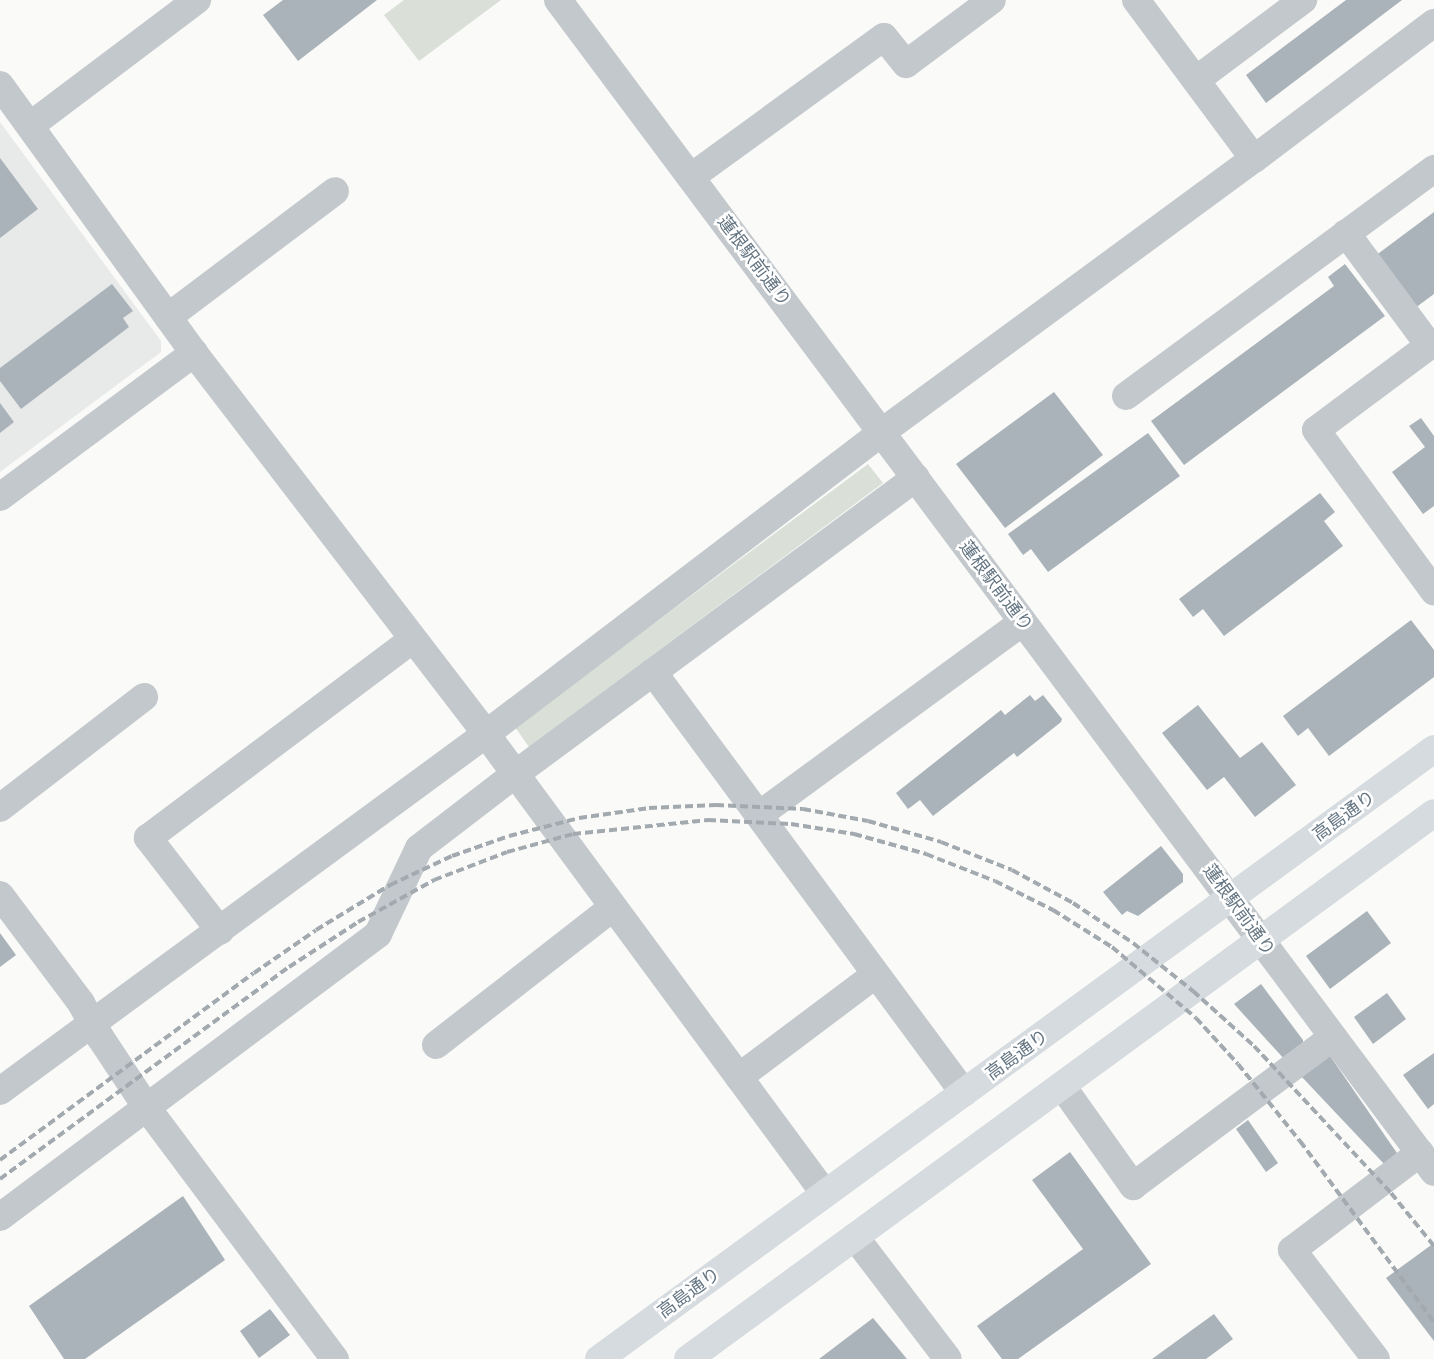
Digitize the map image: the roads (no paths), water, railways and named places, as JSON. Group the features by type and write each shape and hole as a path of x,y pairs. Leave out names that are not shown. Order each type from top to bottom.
{"main road":[{"name":"高島通り","path":"599,1359 1434,749"},
{"path":"688,1359 1434,813"}],"street":[{"path":"31,126 197,0"},
{"name":"蓮根駅前通り","path":"558,0 1427,1163"},
{"path":"692,177 884,37 906,64 992,0"},
{"path":"1136,0 1254,159"},
{"path":"1196,80 1303,0"},
{"path":"0,1091 486,734 882,432 1254,159 1434,23"},
{"path":"0,84 194,353 412,640 486,734 514,775 825,1194"},
{"path":"1126,396 1434,169"},
{"path":"168,317 335,191"},
{"path":"1346,233 1432,344 1316,430 1434,591"},
{"path":"0,497 194,353"},
{"path":"0,1217 378,934 419,848 514,775 916,478"},
{"path":"759,815 1024,622"},
{"path":"220,931 148,838 412,640"},
{"path":"653,672 964,1093"},
{"path":"0,808 144,698"},
{"path":"0,895 81,1003 91,1023 148,1108 335,1359"},
{"path":"436,1045 613,907"},
{"path":"738,1077 876,974"},
{"path":"1062,1086 1133,1186 1333,1037"},
{"path":"1376,1359 1292,1250 1427,1163"},
{"path":"855,1237 948,1359"}],"railway":[{"path":"0,1160 254,973 316,930 390,885 452,856 509,836 579,818 649,808 716,805 803,809 868,821 941,842 1012,870 1073,903 1133,943 1193,991 1254,1046 1391,1193 1434,1246"},
{"path":"0,1179 289,967 358,922 434,880 507,852 573,834 708,820 791,824 854,834 926,854 995,881 1053,910 1112,947 1196,1018 1238,1064 1300,1141 1434,1322"}]}
